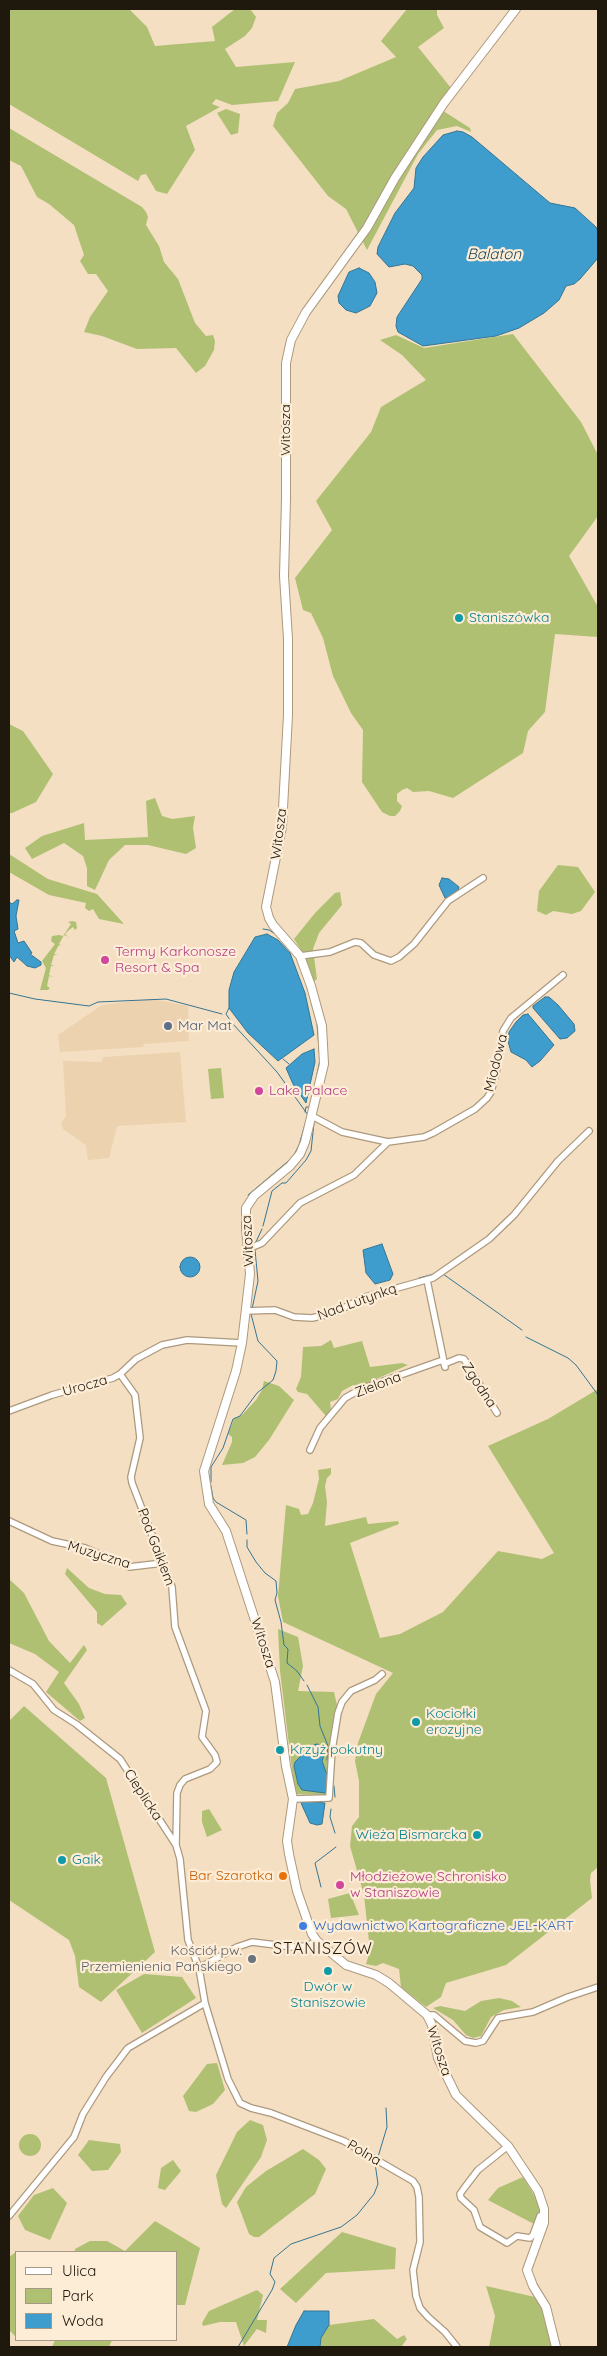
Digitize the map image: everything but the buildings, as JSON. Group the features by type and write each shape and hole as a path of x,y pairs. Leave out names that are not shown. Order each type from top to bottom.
{"street":[{"name":"Witosza","path":"516,9 452,93 394,178 367,228 306,312 291,340 286,363 284,576 288,639 288,715 282,827 266,907 269,918 300,956 311,986 324,1041 324,1064 312,1116 300,1154 290,1166 254,1196 246,1208 250,1274 242,1343 236,1371 207,1456 204,1471 209,1504 228,1538 275,1682 286,1766 293,1799 287,1841 299,1896 312,1934 317,1941 346,1965 376,1975 427,2015 432,2025 438,2058 456,2095 508,2146 538,2192 544,2214 544,2223 527,2270 532,2286 546,2307 556,2347"},
{"path":"300,956 330,952 355,942 361,943 374,955 391,961 399,957 414,944 448,901 483,878"},
{"name":"Miodowa","path":"312,1116 342,1132 388,1142 429,1135 475,1108 487,1098 491,1092 496,1073 503,1031 511,1018 563,975"},
{"name":"Nad Lutynką","path":"246,1311 275,1310 294,1317 312,1318 334,1313 365,1296 428,1280 438,1275 451,1264 490,1239 514,1215 558,1161 589,1131"},
{"path":"248,1249 262,1243 300,1203 348,1180 388,1142"},
{"path":"428,1280 444,1364"},
{"name":"Urocza","path":"9,1411 120,1374 141,1355 158,1347 192,1340 242,1343"},
{"name":"Zielona","path":"310,1450 320,1428 345,1398 361,1389 459,1358"},
{"name":"Zgodna","path":"459,1358 466,1361 497,1414"},
{"name":"Pod Gaikiem","path":"120,1374 134,1392 141,1442 132,1474 132,1482 174,1595 174,1622 179,1642 206,1711 202,1737 214,1754 217,1762 210,1768 185,1779 180,1785 177,1793 176,1845"},
{"name":"Muzyczna","path":"9,1521 52,1541 85,1548 129,1567 163,1563"},
{"name":"Cieplicka","path":"9,1670 33,1684 54,1710 76,1724 120,1759 176,1845 180,1859 188,1940 199,1968 205,2003"},
{"path":"293,1799 329,1798 332,1750 338,1713 342,1702 351,1691 375,1680 382,1674"},
{"path":"199,1968 237,1947 252,1942 292,1947 307,1946 317,1941"},
{"path":"427,2015 434,2014 465,2041 476,2043 483,2040 498,2018 533,2012 598,1987"},
{"path":"9,2216 74,2137 83,2114 110,2071 128,2048 205,2003"},
{"name":"Polna","path":"205,2003 228,2080 240,2103 344,2141 413,2181 420,2197 420,2242 413,2270 416,2296 420,2308 445,2332 457,2347"},
{"path":"508,2146 478,2170 460,2194 461,2198 474,2210 480,2227 507,2243 517,2236 530,2238 540,2216 544,2214"}],"shaded area":[{"path":"152,999 188,1006 189,1041 144,1044 143,1047 60,1052 58,1035 102,1005"},
{"path":"180,1052 186,1122 117,1126 109,1158 88,1160 86,1145 63,1129 61,1123 66,1116 63,1061 101,1062 104,1057"}],"green space":[{"path":"9,9 129,9 147,27 155,46 215,41 212,27 235,9 250,9 256,17 252,28 245,36 225,49 236,67 295,62 278,101 232,105 216,99 212,104 220,107 186,126 195,150 167,194 156,191 146,174 141,175 138,181 9,104"},
{"path":"407,9 437,9 437,15 444,28 418,47 451,88 437,107 470,128 471,132 457,126 437,130 418,154 367,250 346,209 328,196 273,126 277,113 288,103 295,89 339,81 396,57 381,41"},
{"path":"226,109 240,114 238,133 231,135 217,113"},
{"path":"9,128 142,207 148,217 146,225 159,246 164,262 178,279 195,323 206,336 213,335 215,341 214,350 205,366 196,373 176,348 137,349 102,336 84,332 90,317 108,291 96,274 88,274 80,261 84,255 74,225 49,204 37,197 21,166 9,160"},
{"path":"513,334 581,422 598,455 598,516 569,556 598,607 598,637 555,634 545,712 528,731 523,753 453,798 429,791 413,792 407,788 402,790 397,794 397,801 402,806 400,811 395,816 390,816 382,812 362,782 363,730 351,713 333,676 323,638 311,613 303,610 295,578 332,530 316,501 371,432 381,407 426,380 402,355 380,340 396,335 424,348"},
{"path":"9,724 23,731 53,774 36,802 12,813 9,813"},
{"path":"155,798 162,816 172,819 195,816 193,828 196,848 186,854 148,845 125,845 109,860 95,890 87,886 87,868 83,856 64,843 32,859 25,848 42,836 84,823 85,840 148,837 146,801"},
{"path":"9,854 48,879 97,894 124,924 99,919 93,909 89,911 85,908 86,903 49,895 9,872"},
{"path":"558,865 578,867 595,892 581,911 572,914 553,911 546,915 537,911 539,891"},
{"path":"340,892 342,905 319,933 313,949 317,979 313,982 301,950 294,939 315,913 335,893"},
{"path":"68,922 76,922 77,928 75,930 73,927 65,934 68,937 64,935 59,944 62,946 59,945 54,954 58,955 54,955 51,965 55,966 51,966 49,975 53,977 49,976 47,986 50,988 48,990 40,990 46,968 42,961 55,944 51,941 52,936 63,936 71,924"},
{"path":"221,1068 224,1098 211,1099 208,1069"},
{"path":"331,1340 334,1348 362,1341 370,1367 402,1363 408,1365 358,1387 353,1385 342,1391 338,1399 330,1402 331,1409 326,1416 307,1394 298,1392 296,1389 301,1377 303,1347 321,1346"},
{"path":"264,1381 279,1386 294,1400 269,1440 255,1457 243,1463 222,1465 232,1442 232,1437 228,1434 234,1419 242,1415 256,1400 262,1390"},
{"path":"598,1389 598,1867 591,1873 592,1898 506,1965 446,1983 441,1997 426,2007 401,1987 399,1969 383,1963 376,1966 366,1964 370,1951 364,1895 350,1846 352,1826 359,1817 359,1781 355,1761 358,1743 376,1694 393,1673 283,1622 278,1596 286,1505 299,1509 301,1515 308,1514 319,1479 318,1470 331,1468 331,1474 327,1478 325,1486 327,1502 325,1526 366,1517 368,1524 398,1521 399,1524 350,1543 380,1638 400,1634 443,1612 498,1551 542,1559 554,1553 488,1446 548,1419"},
{"path":"67,1568 89,1588 105,1594 121,1595 127,1604 102,1626 97,1623 97,1612 65,1574"},
{"path":"9,1579 24,1593 49,1641 70,1663 84,1645 87,1650 64,1683 79,1704 85,1718 80,1721 46,1692 59,1672 35,1654 9,1643"},
{"path":"278,1629 298,1637 303,1666 298,1691 334,1692 337,1705 330,1746 328,1788 325,1795 295,1794 280,1671"},
{"path":"24,1706 106,1778 155,1952 101,2002 79,1987 75,1956 69,1940 9,1900 9,1721"},
{"path":"209,1809 222,1830 207,1837 202,1822 202,1811"},
{"path":"350,1893 359,1915 331,1918 328,1899"},
{"path":"144,1974 182,1977 196,1998 142,2033 116,1990"},
{"path":"499,1998 512,2001 521,2007 504,2010 491,2017 481,2036 473,2038 466,2035 453,2020 433,2008 440,2006 465,2011 481,2001"},
{"path":"217,2063 225,2090 213,2104 196,2112 189,2111 183,2096 207,2064"},
{"path":"250,2120 263,2125 267,2140 261,2157 226,2208 222,2204 216,2175 237,2132"},
{"path":"30,2134 38,2137 41,2145 38,2153 30,2156 22,2153 19,2145 22,2137"},
{"path":"89,2140 120,2144 121,2152 108,2170 92,2171 78,2155"},
{"path":"303,2149 319,2160 326,2169 315,2194 259,2237 254,2237 249,2234 237,2202 246,2187 266,2171"},
{"path":"173,2160 181,2171 165,2190 158,2188 161,2168"},
{"path":"523,2177 537,2200 540,2212 534,2224 488,2200 498,2188"},
{"path":"53,2188 67,2203 50,2240 25,2230 18,2216 34,2195"},
{"path":"155,2221 200,2248 185,2305 178,2305 178,2251 125,2251"},
{"path":"342,2232 396,2248 395,2269 326,2273 296,2303 280,2289"},
{"path":"90,2241 107,2241 125,2251 75,2251 75,2249"},
{"path":"15,2253 15,2336 9,2330 9,2257"},
{"path":"486,2286 535,2297 544,2314 553,2347 489,2347 495,2316"},
{"path":"257,2290 263,2295 257,2320 267,2320 266,2333 257,2329 244,2346 236,2322 220,2322 203,2326 202,2323 209,2311"},
{"path":"374,2319 397,2339 404,2335 407,2339 401,2347 320,2347 321,2338 329,2325"},
{"path":"55,2341 112,2341 109,2347 52,2347"}],"water":[{"name":"Balaton","path":"457,131 472,137 550,203 575,208 598,231 598,258 580,279 574,284 566,286 559,300 544,313 519,328 496,336 423,346 398,332 396,326 397,317 422,279 422,275 413,266 405,264 389,267 377,254 378,247 395,213 414,188 416,168 423,157 443,135"},
{"path":"359,268 369,273 375,282 377,293 370,306 356,313 346,310 339,303 338,296 349,272"},
{"path":"442,878 449,879 459,887 458,890 445,898 439,885"},
{"path":"19,900 16,916 18,929 14,931 18,943 24,941 32,953 30,954 41,962 41,965 35,968 27,966 17,957 14,962 9,955 9,902 12,904"},
{"path":"267,934 278,940 290,953 305,993 314,1035 278,1061 248,1033 229,1008 229,990 234,972 255,937"},
{"path":"545,997 549,997 558,1005 574,1024 575,1031 567,1038 560,1039 533,1008"},
{"path":"528,1014 554,1045 532,1067 526,1060 511,1052 508,1041 509,1032 516,1022 523,1015"},
{"path":"314,1049 315,1062 306,1103 293,1084 286,1068 302,1054"},
{"path":"382,1244 393,1274 390,1280 375,1284 366,1273 363,1250"},
{"path":"190,1257 197,1260 200,1267 197,1274 190,1277 183,1274 180,1267 183,1260"},
{"path":"317,1744 326,1749 322,1761 329,1780 325,1793 302,1790 298,1784 294,1766 295,1762 311,1746"},
{"path":"306,1801 325,1803 322,1824 310,1823 301,1803"},
{"path":"304,2311 329,2311 329,2325 321,2338 320,2347 287,2347 296,2325"}],"waterway":[{"path":"263,929 277,935"},
{"path":"305,1112 306,1107 310,1107 320,1060 317,1024 306,982"},
{"path":"9,993 35,999 89,1006 98,1002 166,999 222,1014"},
{"path":"229,1008 226,1014 232,1023 277,1072 308,1115"},
{"path":"283,1059 289,1064"},
{"path":"248,1195 293,1157 299,1145 306,1121"},
{"path":"263,1226 272,1191 282,1183 286,1183 306,1160 311,1151 314,1123"},
{"path":"256,1242 262,1229"},
{"path":"252,1309 258,1281 255,1250"},
{"path":"419,1278 434,1274"},
{"path":"443,1274 522,1330"},
{"path":"211,1482 211,1467 223,1448 233,1419 240,1416 257,1393 273,1380 276,1371 277,1361 258,1341 251,1314"},
{"path":"526,1337 568,1358 576,1365 598,1395"},
{"path":"211,1486 213,1498 216,1502 246,1520 247,1534"},
{"path":"247,1540 247,1547 256,1562 265,1573 276,1581 277,1593 275,1600 281,1622 284,1645 288,1649 287,1663 297,1671 304,1681"},
{"path":"307,1685 318,1707 320,1726 328,1746 327,1760"},
{"path":"333,1774 333,1781"},
{"path":"334,1786 335,1797"},
{"path":"331,1809 330,1817 335,1833"},
{"path":"321,1887 315,1863 336,1847"},
{"path":"378,2157 387,2127 386,2108"},
{"path":"238,2347 272,2290 275,2282 270,2274 274,2258 291,2244 341,2227 357,2215 374,2194 378,2184 375,2163"}],"place":[{"name":"Staniszówka","path":"459,618"},
{"name":"Termy Karkonosze Resort & Spa","path":"105,960"},
{"name":"Mar Mat","path":"168,1026"},
{"name":"Lake Palace","path":"259,1091"},
{"name":"Kociołki erozyjne","path":"416,1722"},
{"name":"Krzyż pokutny","path":"280,1750"},
{"name":"Wieża Bismarcka","path":"477,1835"},
{"name":"Gaik","path":"62,1860"},
{"name":"Bar Szarotka","path":"283,1876"},
{"name":"Młodzieżowe Schronisko w Staniszowie","path":"340,1885"},
{"name":"Wydawnictwo Kartograficzne JEL-KART","path":"303,1926"},
{"name":"Kościół pw. Przemienienia Pańskiego","path":"252,1959"},
{"name":"Dwór w Staniszowie","path":"328,1971"}],"district":[{"name":"STANISZÓW","path":"323,1949"}]}
